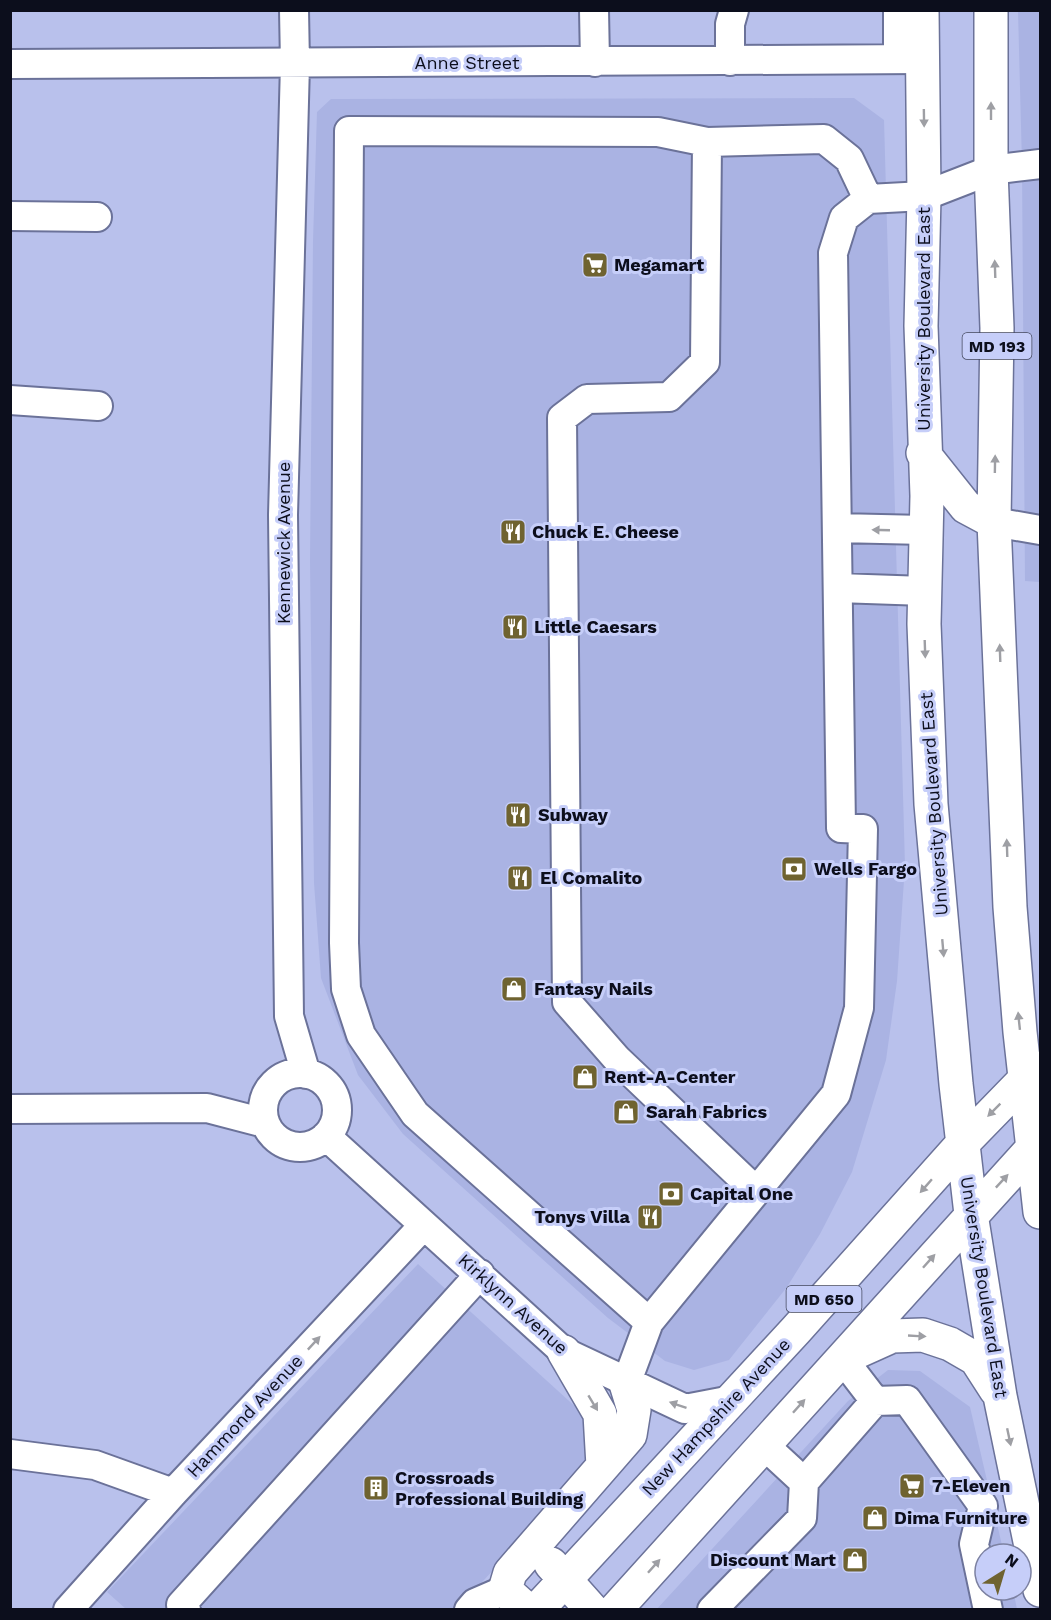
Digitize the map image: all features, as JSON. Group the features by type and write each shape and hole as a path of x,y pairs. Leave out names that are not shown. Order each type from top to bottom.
{"main road":[{"name":"University Boulevard East","path":"922,10 910,59 924,196 921,326 923,453 927,496 925,591 931,804 956,1084 971,1214 1000,1396 1041,1590"},
{"name":"MD 193","path":"991,10 991,170 997,328 994,522 1010,907 1033,1071 1041,1212"},
{"path":"923,453 966,507 994,522"},
{"name":"New Hampshire Avenue","path":"537,1610 732,1400 964,1142 1033,1071"},
{"name":"MD 650","path":"615,1610 971,1214 1037,1144"},
{"path":"842,1358 892,1336 923,1335 950,1344 976,1359 1000,1396"},
{"path":"564,1352 600,1414 603,1466"},
{"path":"516,1600 510,1574 630,1435 634,1410 626,1384"},
{"path":"567,1508 546,1551 548,1561 592,1610"}],"street":[{"name":"Kennewick Avenue","path":"294,10 295,64 283,515 289,1016 306,1074"},
{"path":"594,10 595,62"},
{"path":"730,61 730,24 734,10"},
{"path":"897,10 910,59"},
{"name":"Anne Street","path":"10,64 910,59"},
{"path":"649,1322 415,1114 361,1035 346,989 344,942 349,131 658,132 707,142 824,139 849,159 868,199"},
{"path":"707,142 705,362 669,398 587,399 562,418 567,1002 617,1059 756,1191"},
{"path":"626,1384 649,1322 836,1094 859,1008 863,829 840,828 833,253 844,218 868,199 924,196 991,170 1041,164"},
{"path":"10,216 97,218"},
{"path":"10,400 98,405"},
{"path":"994,522 1041,531"},
{"path":"837,528 925,530"},
{"path":"838,588 925,591"},
{"path":"293,1073 306,1074 322,1080 336,1101 333,1126 326,1137 307,1146 294,1146 282,1142 272,1134 263,1110 265,1098 271,1086 281,1078 293,1073"},
{"path":"10,1109 207,1108 266,1123"},
{"name":"Kirklynn Avenue","path":"326,1137 564,1352 626,1384 685,1409 732,1400"},
{"name":"Hammond Avenue","path":"68,1610 173,1493 424,1225"},
{"path":"186,1610 181,1605 480,1274"},
{"path":"842,1358 875,1401"},
{"path":"712,1610 802,1518 804,1482 875,1401 907,1400 983,1506 974,1544 988,1610"},
{"path":"764,1445 804,1482"},
{"path":"10,1454 95,1465 173,1493"},
{"path":"469,1610 475,1603 516,1600"}],"shaded area":[{"path":"1018,11 1040,11 1040,582 1025,581 1022,164"},
{"path":"854,98 884,120 905,866 897,981 886,1060 852,1172 820,1234 787,1287 729,1360 694,1370 665,1361 608,1318 403,1134 358,1075 321,978 314,883 310,561 313,241 317,112 331,99"},
{"path":"418,1264 579,1410 593,1439 593,1463 457,1609 126,1609 107,1592"},
{"path":"888,1370 920,1371 970,1407 1001,1542 973,1542 973,1602 1016,1602 1017,1609 656,1610 848,1401"}],"place":[{"name":"Megamart","path":"595,265"},
{"name":"Chuck E. Cheese","path":"513,532"},
{"name":"Little Caesars","path":"515,627"},
{"name":"Subway","path":"518,815"},
{"name":"Wells Fargo","path":"794,869"},
{"name":"El Comalito","path":"520,878"},
{"name":"Fantasy Nails","path":"514,989"},
{"name":"Rent-A-Center","path":"585,1077"},
{"name":"Sarah Fabrics","path":"626,1112"},
{"name":"Capital One","path":"671,1194"},
{"name":"Tonys Villa","path":"650,1217"},
{"name":"7-Eleven","path":"912,1486"},
{"name":"Crossroads Professional Building","path":"376,1488"},
{"name":"Dima Furniture","path":"875,1518"},
{"name":"Discount Mart","path":"855,1560"}]}
